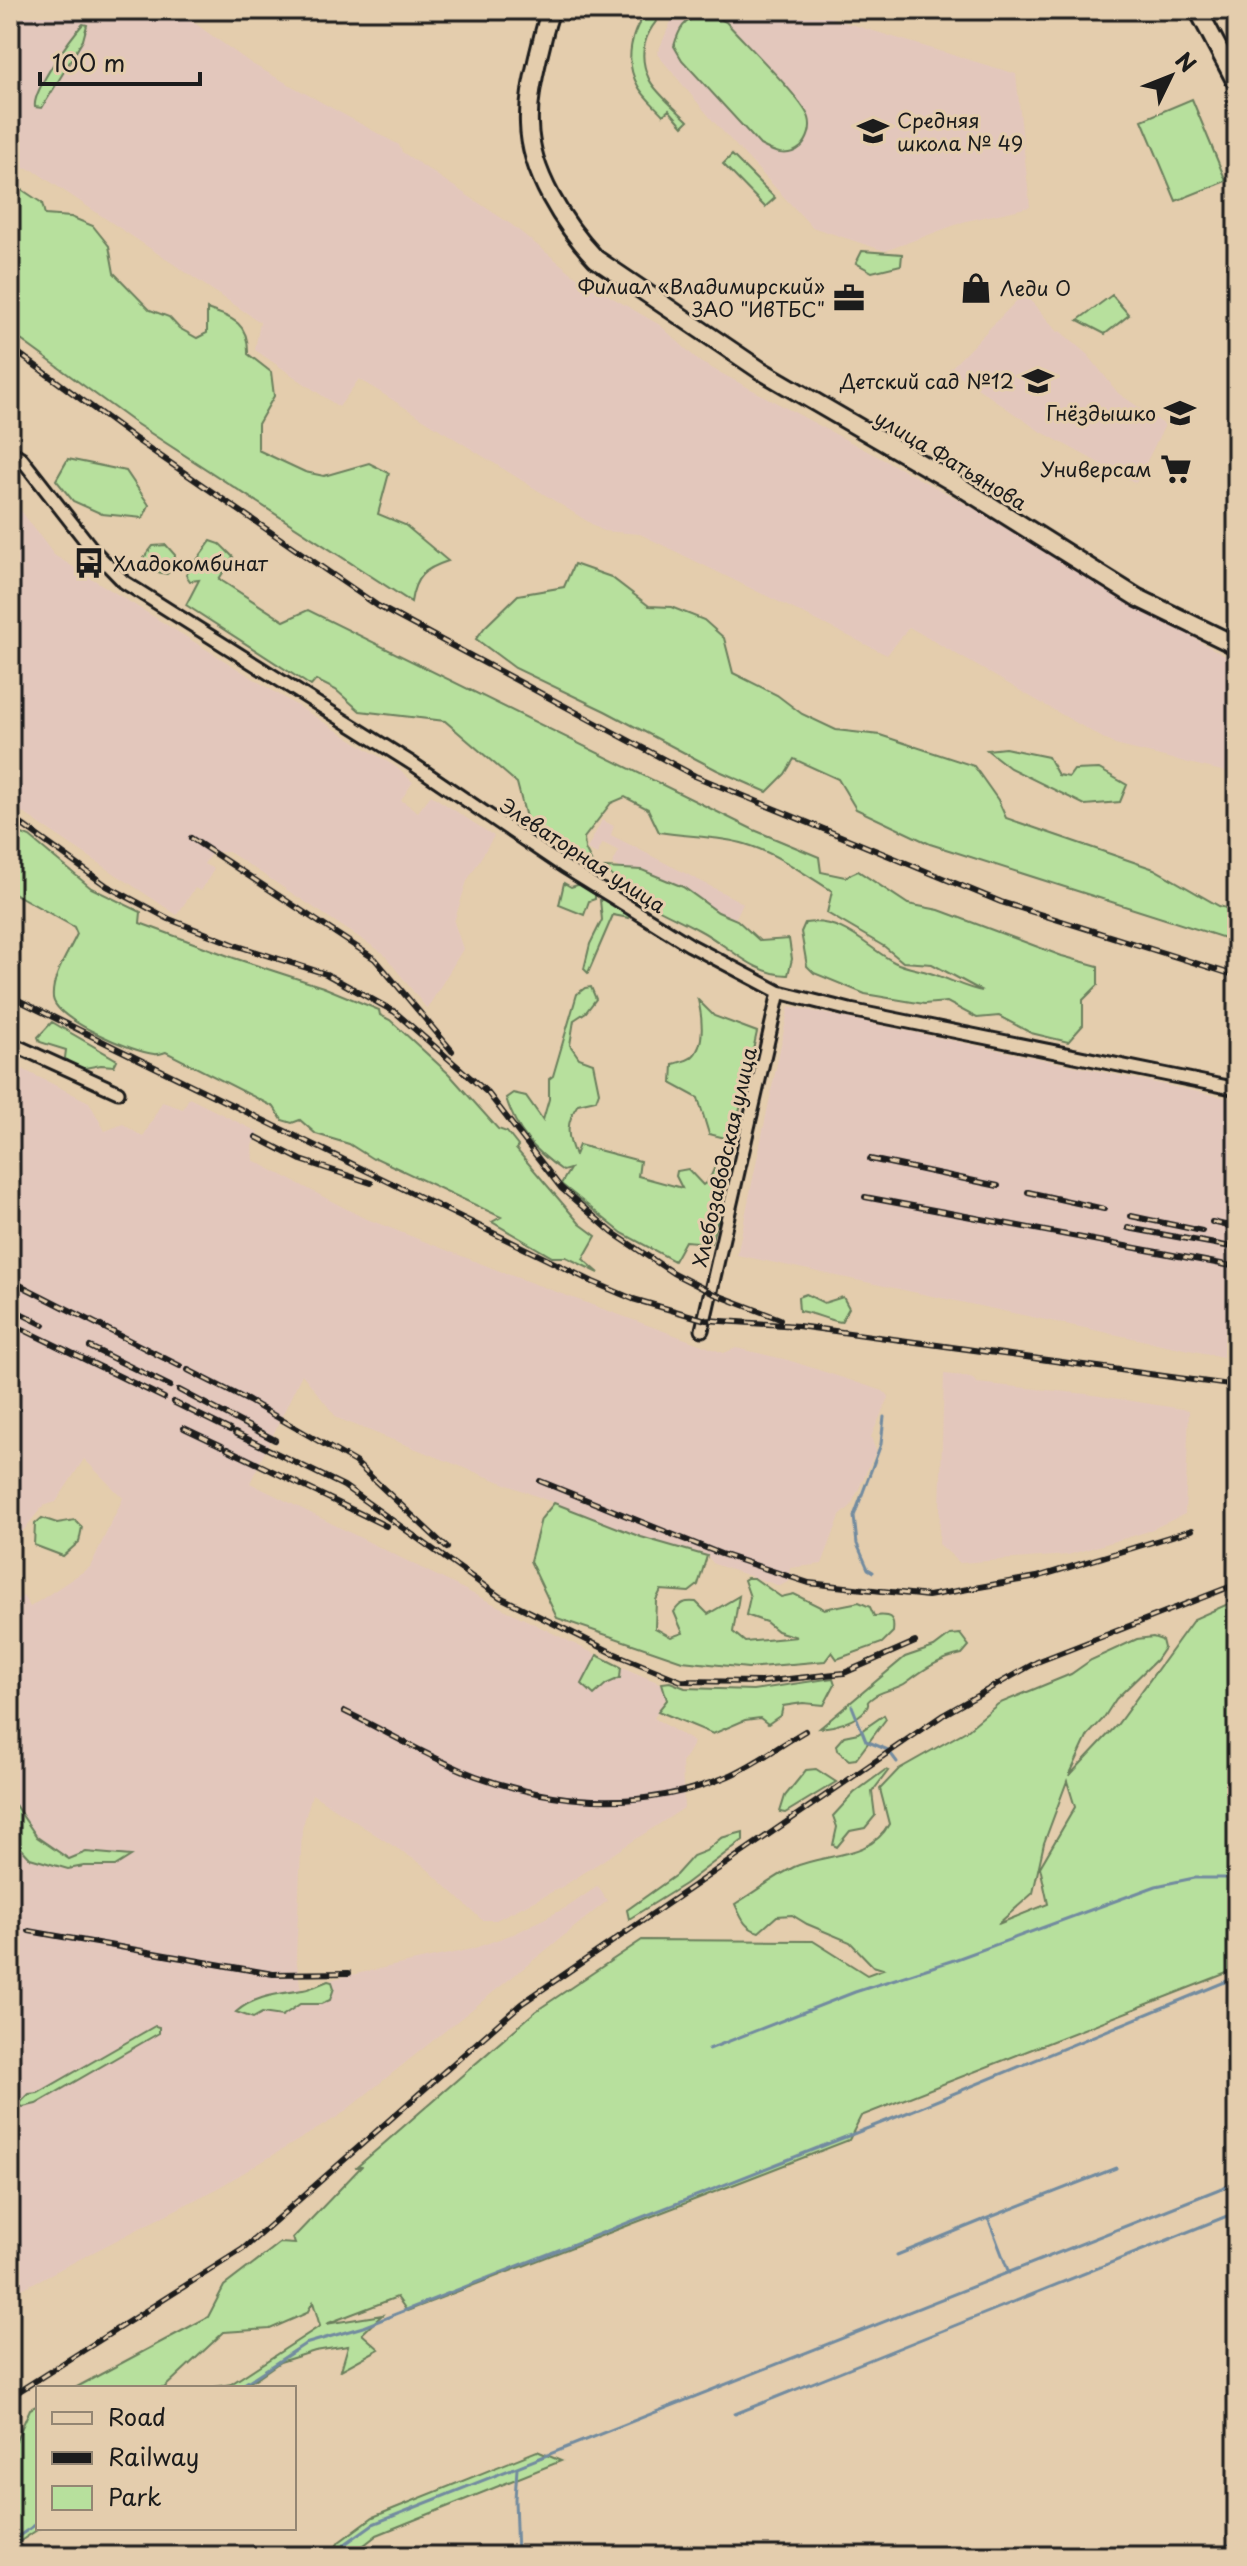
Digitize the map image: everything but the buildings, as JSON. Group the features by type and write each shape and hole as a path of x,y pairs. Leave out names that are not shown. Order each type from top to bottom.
{"street":[{"name":"улица Фатьянова","path":"551,10 532,85 529,126 543,179 560,211 596,259 760,370 956,484 1138,598 1237,646"},
{"path":"1198,10 1237,84"},
{"name":"Элеваторная улица","path":"10,451 21,458 93,550 124,582 413,764 563,866 690,945 779,992 850,1010 1237,1089"},
{"name":"Хлебозаводская улица","path":"702,1330 779,992"},
{"path":"10,1043 118,1092"}],"shaded area":[{"path":"10,10 176,10 252,64 399,145 402,152 512,225 578,278 660,325 700,362 963,502 1237,663 1237,736 1226,772 1115,745 909,627 887,655 640,534 603,531 359,379 339,407 255,350 260,322 33,170 10,166"},
{"name":"Средняя школа № 49","path":"676,10 816,10 837,20 1016,74 1030,207 966,221 885,251 812,227 713,121 657,54"},
{"name":"Детский сад №12","path":"1024,293 1058,332 1088,355 1118,393 1165,425 1136,483 1038,430 950,369"},
{"path":"10,496 54,555 396,767 413,782 401,800 418,812 431,795 494,836 467,881 454,922 463,949 427,1009 383,953 229,852 212,852 204,864 214,869 201,891 195,888 177,915 10,804"},
{"path":"602,820 614,826 611,835 743,903 732,926 612,864 619,851 603,843 597,854 587,849"},
{"path":"789,1006 1237,1100 1237,1360 737,1255"},
{"path":"10,1063 89,1102 105,1131 123,1124 143,1137 162,1102 183,1109 189,1098 258,1132 252,1146 253,1160 362,1217 724,1353 736,1348 788,1360 883,1391 889,1396 871,1437 876,1451 851,1506 840,1516 822,1564 790,1568 789,1581 780,1586 714,1564 707,1556 641,1537 337,1418 302,1374 250,1483 621,1667 672,1688 654,1718 694,1742 682,1763 684,1808 562,1887 496,1920 482,1920 423,1865 312,1794 302,1829 296,1957 301,1991 337,1978 472,1949 516,1933 569,1906 598,1886 607,1901 339,2116 216,2189 10,2295 10,1604 23,1596 30,1607 90,1567 123,1498 84,1459 56,1502 43,1506 10,1547"},
{"path":"944,1374 971,1377 977,1383 1087,1394 1189,1410 1185,1514 1146,1532 1068,1555 960,1563 939,1544"}],"green space":[{"path":"650,10 667,10 649,32 644,50 645,69 656,90 688,121 683,126 669,110 663,115 643,93 631,67 634,36"},
{"path":"702,15 713,15 726,22 804,109 810,122 809,134 796,151 775,152 760,145 682,60 674,46 678,35 687,22"},
{"path":"83,24 87,25 83,40 42,108 35,107 46,77"},
{"path":"1192,99 1226,181 1176,201 1142,120"},
{"path":"732,155 775,198 765,207 723,164"},
{"path":"18,187 42,203 45,215 71,217 93,226 109,246 114,273 150,310 169,317 179,328 197,338 207,333 207,309 238,323 246,335 248,354 271,372 274,396 258,424 258,450 305,472 324,476 369,463 389,473 378,514 405,525 448,561 422,575 411,602 135,423 10,332 10,189"},
{"path":"862,251 902,254 901,265 872,272 856,263"},
{"path":"1112,295 1129,315 1105,334 1078,320"},
{"path":"68,459 126,471 149,505 143,518 102,514 73,501 56,480"},
{"path":"211,541 220,544 233,557 219,579 284,621 308,610 754,830 819,857 821,872 845,877 858,871 908,904 939,910 1062,956 1098,966 1098,985 1083,1000 1083,1025 1068,1042 1031,1033 999,1016 977,1018 947,1002 924,1004 865,994 814,973 807,966 801,932 805,923 818,922 842,928 898,964 982,991 932,964 903,962 885,947 827,913 832,891 779,858 734,841 659,832 648,809 625,797 611,803 584,838 585,849 595,869 589,873 568,852 529,829 517,783 445,721 360,711 336,690 316,680 311,686 186,605 199,580 190,581 186,575"},
{"path":"166,545 175,555 174,567 167,574 152,571 143,559 153,546"},
{"path":"574,564 611,577 649,606 671,607 704,620 724,638 733,673 777,695 802,714 836,730 880,735 974,766 998,800 1006,818 1154,869 1219,906 1237,911 1237,942 930,844 856,809 838,779 794,759 785,774 767,792 515,668 476,639 518,595 564,587"},
{"path":"1005,748 1048,757 1058,775 1069,777 1074,770 1099,769 1127,785 1120,802 1085,805 1010,768 987,750"},
{"path":"10,829 30,837 91,888 141,912 140,923 323,987 379,1010 380,1015 390,1020 449,1074 498,1129 507,1132 518,1146 516,1149 580,1224 596,1236 583,1259 599,1273 566,1257 552,1257 492,1222 501,1217 373,1159 349,1144 316,1134 300,1120 292,1123 282,1120 274,1107 166,1052 155,1054 130,1048 97,1034 67,1016 57,1007 53,990 77,934 74,927 10,891"},
{"path":"605,868 642,870 683,887 718,912 737,920 760,941 789,939 792,959 788,975 753,965 710,936 626,889"},
{"path":"564,883 571,887 581,884 595,891 595,899 589,901 584,915 559,905"},
{"path":"612,899 631,909 629,918 613,915 588,973 584,969 590,944 602,920 600,900"},
{"path":"591,987 596,999 586,1012 574,1020 570,1045 579,1058 593,1063 599,1092 596,1100 578,1104 571,1117 569,1135 575,1155 579,1145 640,1161 638,1176 682,1188 677,1171 688,1169 703,1185 725,1152 729,1173 711,1243 685,1241 674,1261 622,1233 561,1184 570,1169 563,1171 528,1140 515,1121 506,1098 513,1093 526,1096 543,1120 549,1099 549,1079 553,1076 577,994"},
{"path":"698,1000 714,1016 757,1032 733,1140 709,1134 698,1098 672,1084 673,1064 692,1057 699,1045 702,1022"},
{"path":"52,1022 117,1060 114,1066 74,1070 65,1058 66,1050 40,1042 38,1037"},
{"path":"806,1294 824,1303 843,1297 849,1308 841,1322 799,1311 798,1297"},
{"path":"554,1503 641,1537 707,1556 698,1585 689,1592 661,1590 656,1600 655,1628 671,1637 683,1633 674,1612 681,1604 696,1602 708,1614 739,1596 733,1632 745,1642 797,1637 777,1631 766,1622 746,1615 750,1597 744,1580 747,1578 754,1578 781,1597 794,1594 824,1609 859,1602 870,1607 874,1616 890,1617 893,1632 882,1643 837,1659 832,1652 825,1661 748,1668 682,1661 557,1618 530,1561 541,1519"},
{"path":"42,1518 57,1523 75,1520 82,1527 79,1542 63,1556 34,1545 35,1524"},
{"path":"1237,1600 1237,1969 861,2116 849,2140 407,2311 397,2297 326,2324 382,2315 362,2334 379,2349 341,2370 348,2346 315,2351 280,2362 245,2386 220,2386 231,2384 320,2326 313,2302 307,2313 270,2329 224,2332 166,2386 79,2386 208,2317 224,2286 280,2243 295,2244 293,2238 361,2167 357,2167 536,2011 642,1940 813,1941 867,1975 883,1969 873,1966 850,1942 792,1915 777,1916 759,1932 754,1930 744,1921 735,1904 794,1867 871,1844 889,1824 880,1789 899,1769 966,1731 998,1704 1071,1674 1091,1660 1137,1639 1153,1637 1162,1640 1164,1648 1156,1660 1116,1699 1088,1735 1069,1776 1117,1725 1194,1619","holes":["1067,1781 1075,1807 1040,1867 1048,1904 998,1924 1033,1893 1044,1843"]},
{"path":"960,1634 969,1646 962,1654 940,1661 903,1685 876,1695 868,1701 862,1713 851,1720 820,1728 905,1657 934,1647 950,1635"},
{"path":"597,1655 621,1667 620,1678 606,1684 594,1695 582,1684"},
{"path":"833,1678 835,1684 824,1705 803,1703 783,1706 781,1715 768,1724 760,1718 745,1720 713,1734 658,1711 667,1700 662,1683 670,1682 685,1688 753,1690"},
{"path":"884,1715 886,1719 856,1759 849,1760 837,1750 836,1745 844,1736 858,1733"},
{"path":"816,1769 836,1782 785,1813 780,1812 785,1796 806,1770"},
{"path":"885,1770 888,1771 872,1792 875,1816 865,1828 850,1831 837,1847 833,1845 837,1827 833,1816 854,1793"},
{"path":"10,1804 15,1805 37,1837 69,1859 86,1852 131,1856 115,1866 68,1869 30,1858 10,1836"},
{"path":"743,1832 743,1840 685,1884 629,1919 627,1910 676,1875 693,1856 706,1851 721,1838"},
{"path":"328,1981 334,1988 330,2000 321,2004 300,2004 282,2016 262,2013 253,2018 236,2012 259,1999"},
{"path":"155,2026 159,2027 159,2033 36,2104 18,2105 29,2094 38,2093"},
{"path":"36,2406 37,2530 10,2548 10,2446 15,2443 30,2409"},
{"path":"537,2451 561,2461 377,2535 350,2556 330,2556 339,2542 373,2517"}],"waterway":[{"path":"873,1572 868,1569 857,1544 854,1516 881,1444 884,1417"},
{"path":"852,1706 866,1741 888,1750 897,1762"},
{"path":"709,2049 855,1992 954,1960 1156,1886 1194,1878 1237,1878"},
{"path":"241,2386 305,2344 363,2327 904,2114 1237,1977"},
{"path":"988,2218 1116,2168"},
{"path":"338,2556 345,2544 373,2524 1237,2182"},
{"path":"735,2414 1237,2212"},
{"path":"897,2255 988,2218 1009,2273"},
{"path":"517,2468 517,2556"},
{"path":"10,2542 36,2524"},
{"path":"1203,2556 1237,2542"}],"railway":[{"path":"10,347 134,438 378,606 695,776 1001,902 1237,976"},
{"path":"10,816 107,886 169,919 238,946 326,974 395,1012 488,1093 561,1188 613,1233 673,1273 712,1293 780,1319"},
{"path":"191,838 375,959 452,1051"},
{"path":"10,996 633,1299 706,1320 798,1326 1237,1386"},
{"path":"256,1137 301,1160 371,1183"},
{"path":"870,1159 998,1186"},
{"path":"1028,1192 1104,1209"},
{"path":"865,1197 1237,1267"},
{"path":"1131,1216 1202,1231"},
{"path":"1212,1222 1237,1228"},
{"path":"1128,1228 1237,1248"},
{"path":"10,1280 180,1366"},
{"path":"10,1308 44,1325"},
{"path":"10,1323 164,1398"},
{"path":"90,1347 170,1386"},
{"path":"188,1370 355,1462 447,1548"},
{"path":"179,1390 275,1440"},
{"path":"173,1402 230,1430"},
{"path":"184,1428 222,1446"},
{"path":"235,1433 344,1486 500,1597 613,1653 681,1681 761,1682 844,1673 915,1642"},
{"path":"227,1449 386,1526"},
{"path":"540,1481 721,1554 809,1583 928,1596 1037,1577 1192,1530"},
{"path":"10,2397 243,2249 521,2004 943,1715 1037,1662 1237,1584"},
{"path":"344,1711 476,1776 538,1794 601,1800 632,1800 695,1788 756,1762 805,1731"},
{"path":"29,1931 273,1974 349,1973"}],"place":[{"name":"Средняя школа № 49","path":"873,131"},
{"name":"Леди О","path":"976,288"},
{"name":"Филиал «Владимирский» ЗАО \"ИвТБС\"","path":"849,298"},
{"name":"Детский сад №12","path":"1038,381"},
{"name":"Гнёздышко","path":"1180,413"},
{"name":"Универсам","path":"1176,469"},
{"name":"Хладокомбинат","path":"89,563"}]}
